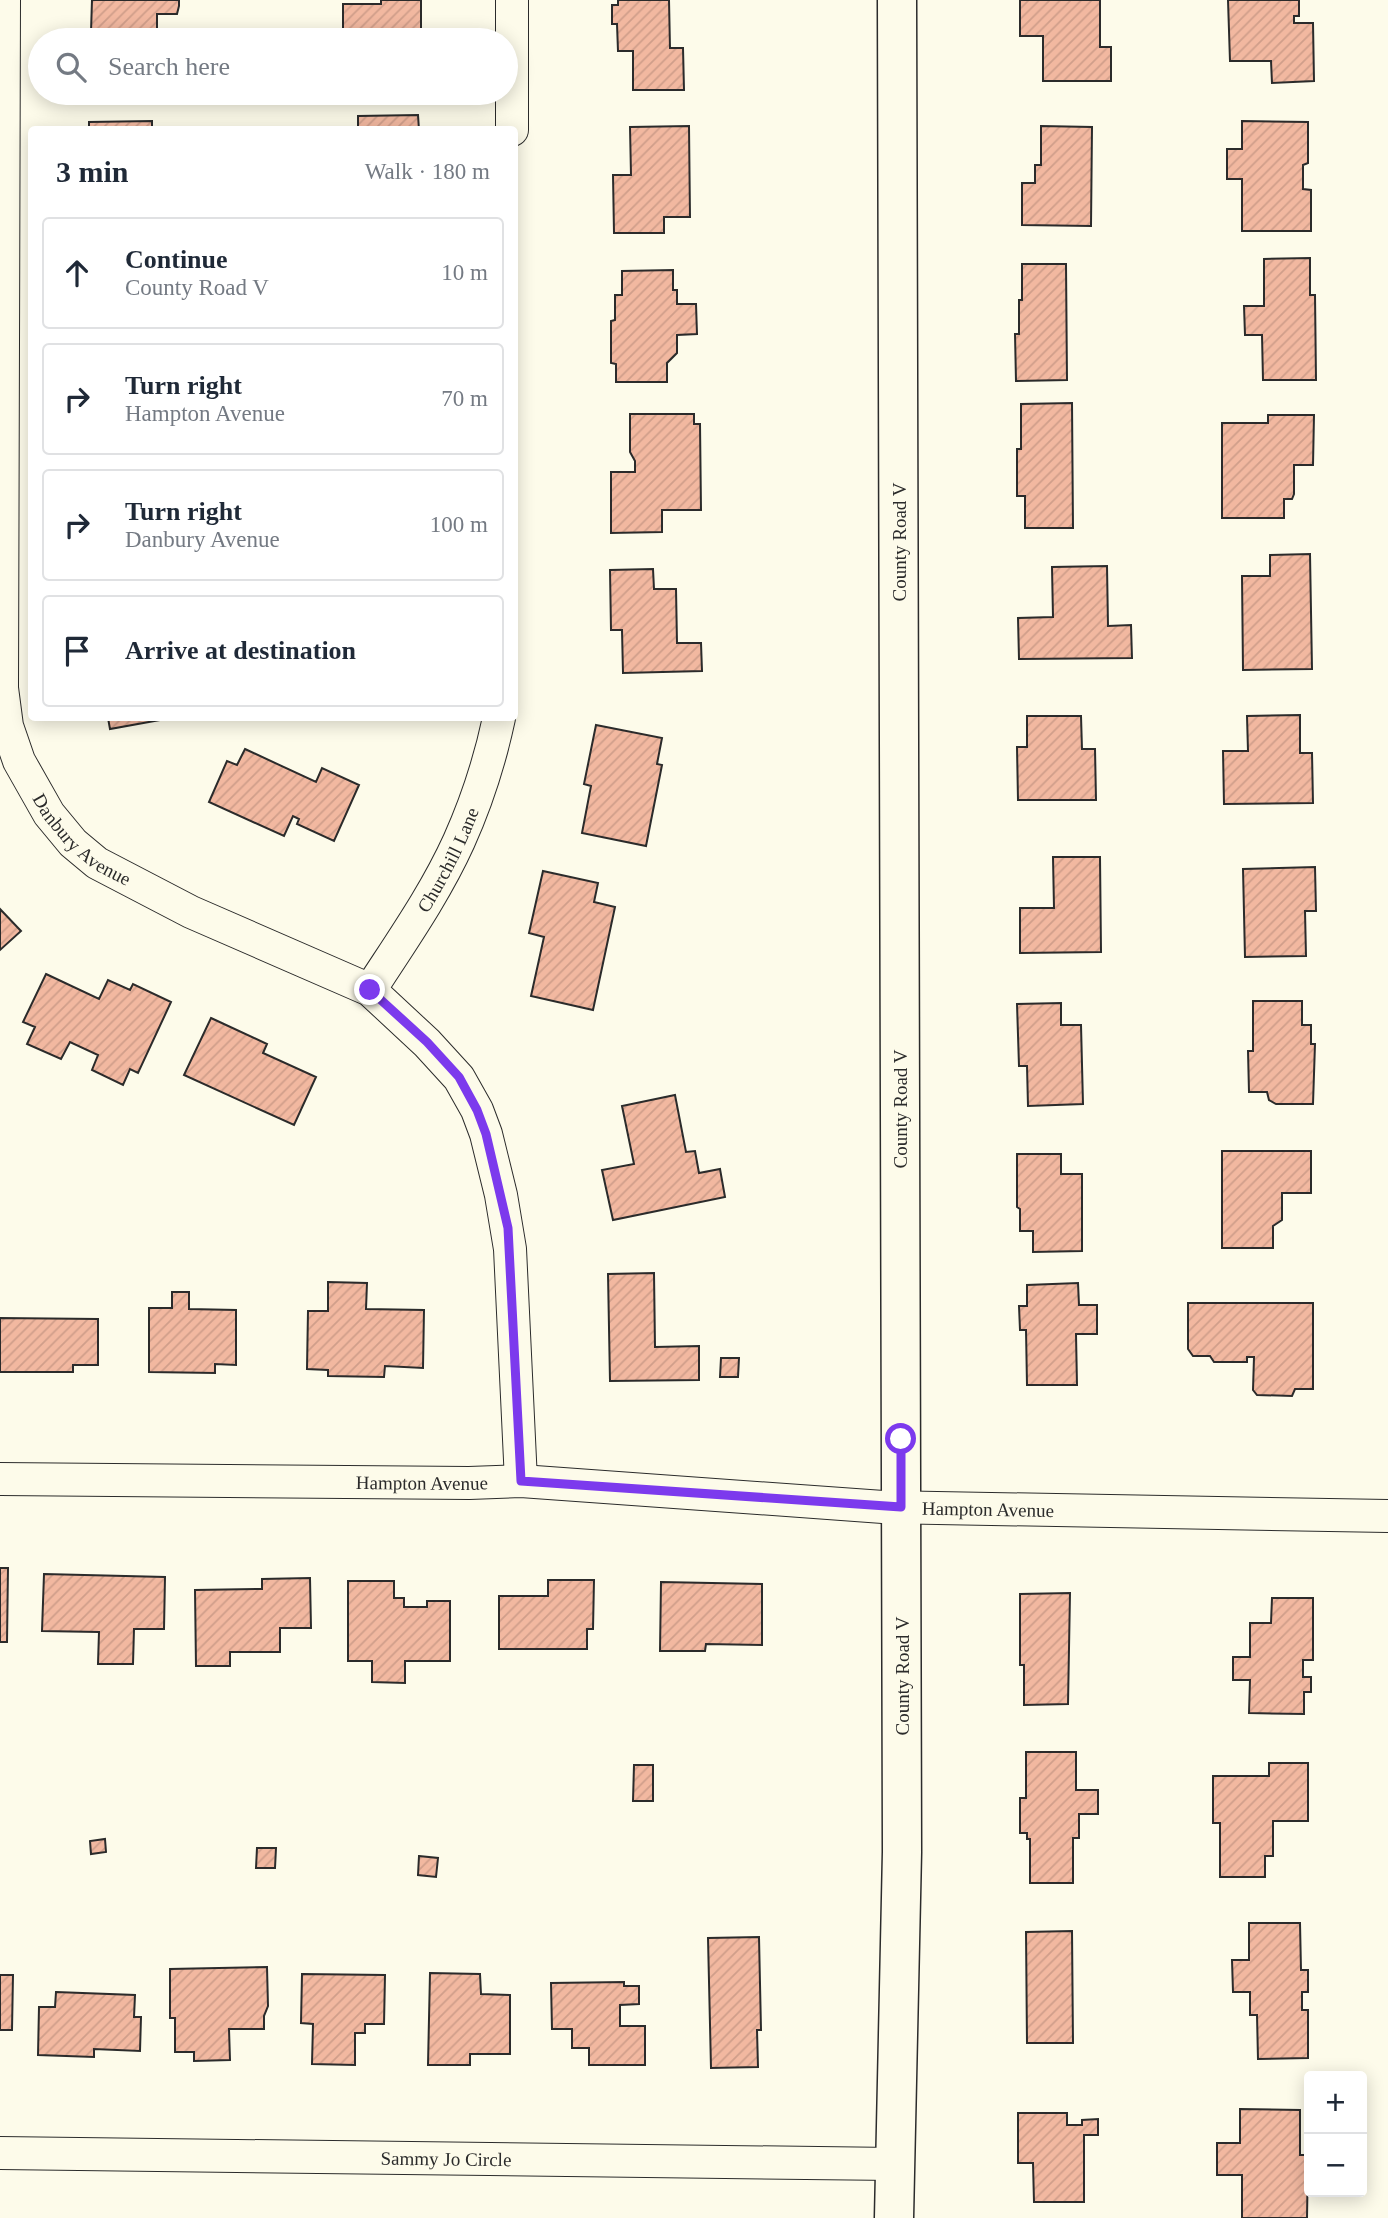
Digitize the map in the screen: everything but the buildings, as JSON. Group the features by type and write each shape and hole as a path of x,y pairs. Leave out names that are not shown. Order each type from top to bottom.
{"main road":[{"name":"County Road V","path":"894,2218 902,1852 897,0"}],"street":[{"name":"Danbury Avenue","path":"5,0 2,688 7,726 19,761 49,814 74,843 97,863 191,912 370,990 427,1042 459,1077 477,1110 486,1134 508,1228 521,1481"},
{"path":"512,0 512,28"},
{"path":"512,105 512,126"},
{"name":"Churchill Lane","path":"370,990 431,894 459,841 487,767 498,721"},
{"name":"Hampton Avenue","path":"0,1479 469,1483 521,1481 901,1507 1388,1516"},
{"name":"Sammy Jo Circle","path":"0,2153 894,2164"}],"route":[{"path":"370,990 427,1042 459,1077 477,1110 486,1134 508,1228 521,1481 901,1507 901,1439"}]}
